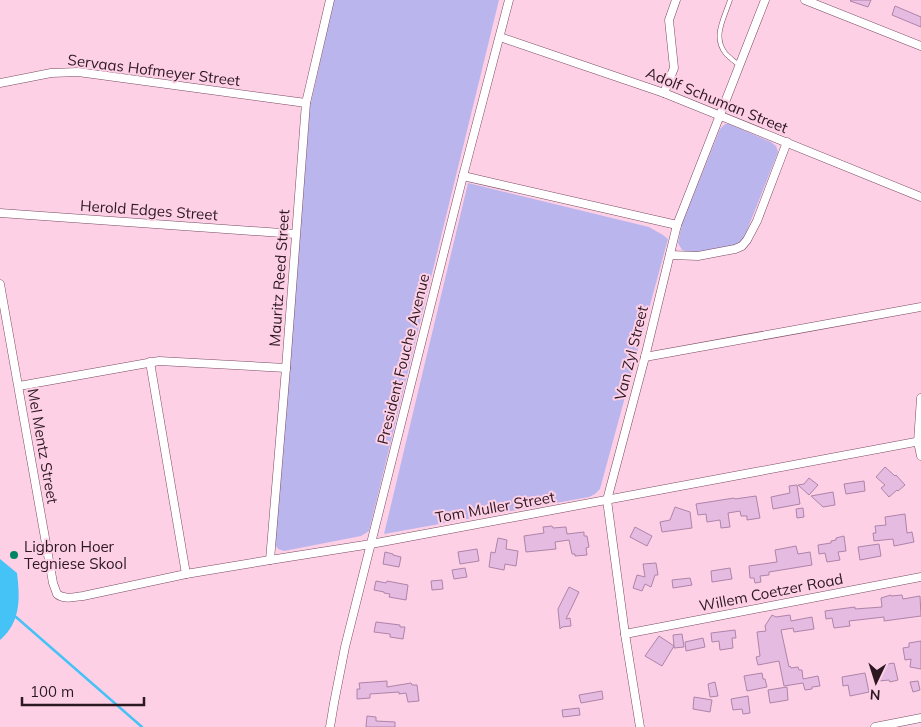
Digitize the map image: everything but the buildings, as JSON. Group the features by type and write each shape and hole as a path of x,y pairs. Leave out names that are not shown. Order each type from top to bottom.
{"street":[{"name":"Mauritz Reed Street","path":"270,560 306,103 330,0"},
{"name":"President Fouche Avenue","path":"330,727 345,647 509,0"},
{"path":"664,93 674,68 669,20 676,0"},
{"name":"Van Zyl Street","path":"640,727 607,500 677,225 765,0"},
{"path":"805,0 921,46"},
{"name":"Adolf Schuman Street","path":"500,37 664,93 921,197"},
{"name":"Servaas Hofmeyer Street","path":"0,83 51,73 78,72 306,103"},
{"path":"670,255 698,256 735,250 742,246 757,221 787,142"},
{"path":"463,176 677,225"},
{"name":"Herold Edges Street","path":"0,214 296,234"},
{"name":"Mel Mentz Street","path":"0,284 55,592 62,597 74,598"},
{"path":"644,357 921,307"},
{"path":"19,386 150,362 170,361 286,368"},
{"path":"150,362 186,574"},
{"path":"921,398 921,456"},
{"name":"Tom Muller Street","path":"74,598 186,574 371,544 920,442"},
{"name":"Willem Coetzer Road","path":"625,634 921,577"},
{"path":"875,727 921,718"}],"lane":[{"path":"730,0 719,34 719,41 727,55 739,65"}],"shaded area":[{"path":"334,0 499,0 369,531 361,536 284,551 278,549 275,544 310,107"},
{"path":"725,124 771,142 776,146 778,152 741,241 733,246 701,252 682,250 678,243 682,224 720,129"},
{"path":"468,183 649,227 668,239 600,489 589,497 384,534"}],"water":[{"path":"0,559 17,573 19,591 18,609 12,625 0,640"}],"waterway":[{"path":"16,617 142,727"}],"place":[{"name":"Ligbron Hoer Tegniese Skool","path":"14,555"}]}
